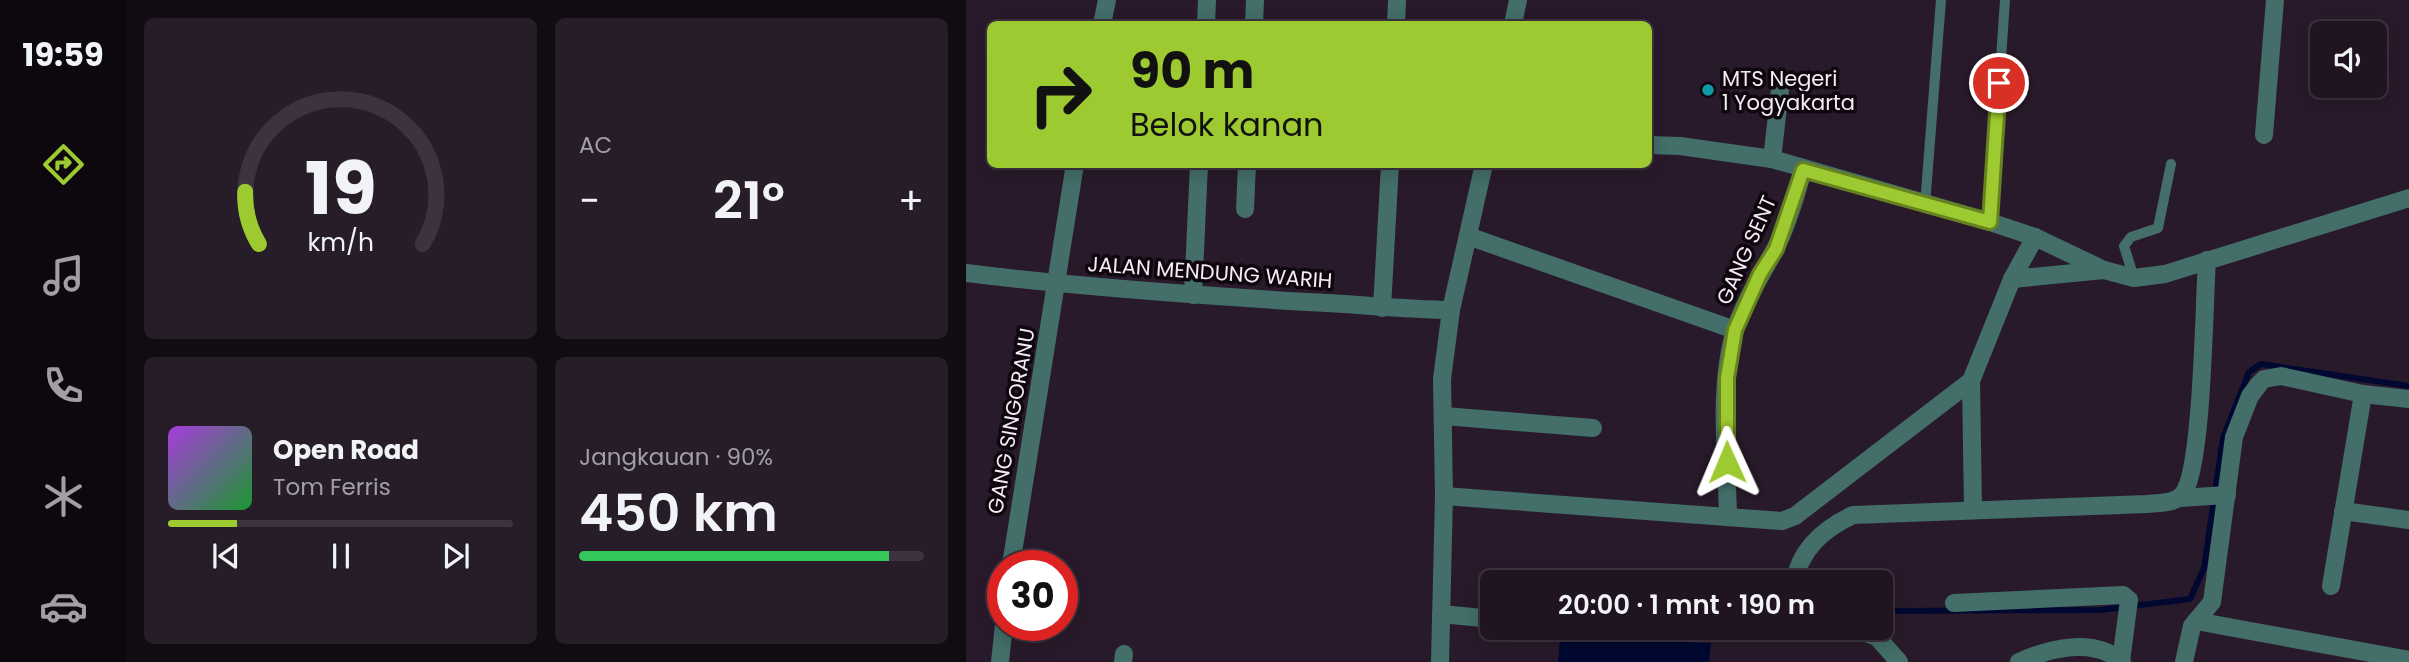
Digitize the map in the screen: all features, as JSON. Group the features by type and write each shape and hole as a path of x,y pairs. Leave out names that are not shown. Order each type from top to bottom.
{"street":[{"path":"1103,21 1107,0"},
{"path":"1206,21 1207,0"},
{"path":"1254,21 1255,0"},
{"path":"1396,21 1397,0"},
{"path":"1514,21 1517,0"},
{"path":"2264,135 2275,0"},
{"path":"1772,159 1781,81"},
{"path":"1652,145 1680,146 1772,159 1990,222 2035,237 2104,270 2134,278 2165,274 2409,198"},
{"name":"GANG SINGORANU","path":"1013,550 1074,168"},
{"path":"1193,295 1199,168"},
{"path":"1245,209 1247,168"},
{"path":"1381,308 1390,168"},
{"path":"1440,662 1444,496 1442,379 1451,310 1483,168"},
{"name":"GANG SENT","path":"1728,516 1726,408 1730,352 1735,330 1760,274 1776,249 1803,170"},
{"path":"1468,236 1735,330"},
{"path":"1973,510 1971,381 2012,279 2035,237"},
{"path":"2179,498 2185,493 2195,455 2207,260"},
{"path":"2012,279 2104,270"},
{"name":"JALAN MENDUNG WARIH","path":"966,273 1057,285 1381,308 1451,310"},
{"path":"2184,662 2189,636 2196,621 2208,611 2212,603 2217,495 2234,437 2250,396 2264,379 2281,376 2363,394 2409,399"},
{"path":"1444,496 1728,516 1770,522 1795,516 1971,381"},
{"path":"2331,586 2363,394"},
{"path":"1444,416 1593,428"},
{"path":"1797,570 1812,542 1838,522 1853,515 2147,504 2217,495"},
{"path":"2343,510 2409,520"},
{"path":"1954,603 2123,595 2127,608 2121,662"},
{"path":"1441,614 1480,618"},
{"path":"2196,621 2409,660"},
{"path":"1880,640 1899,662"},
{"path":"1000,662 1002,641"},
{"path":"2019,662 2041,652 2088,648 2112,654 2121,662"}],"lane":[{"path":"1925,205 1941,0"},
{"path":"1990,222 2005,0"},
{"path":"2134,278 2124,246 2131,237 2158,229 2171,163"}],"water":[{"path":"1560,640 1711,643 1709,662 1558,662"}],"waterway":[{"path":"1893,611 2100,610 2190,599 2204,568 2223,438 2249,372 2261,364 2409,386"}],"place":[{"name":"MTS Negeri 1 Yogyakarta","path":"1708,90"}],"route":[{"path":"1727,462 1727,378 1735,330 1760,274 1776,249 1803,170 1990,222 1999,83"}]}
